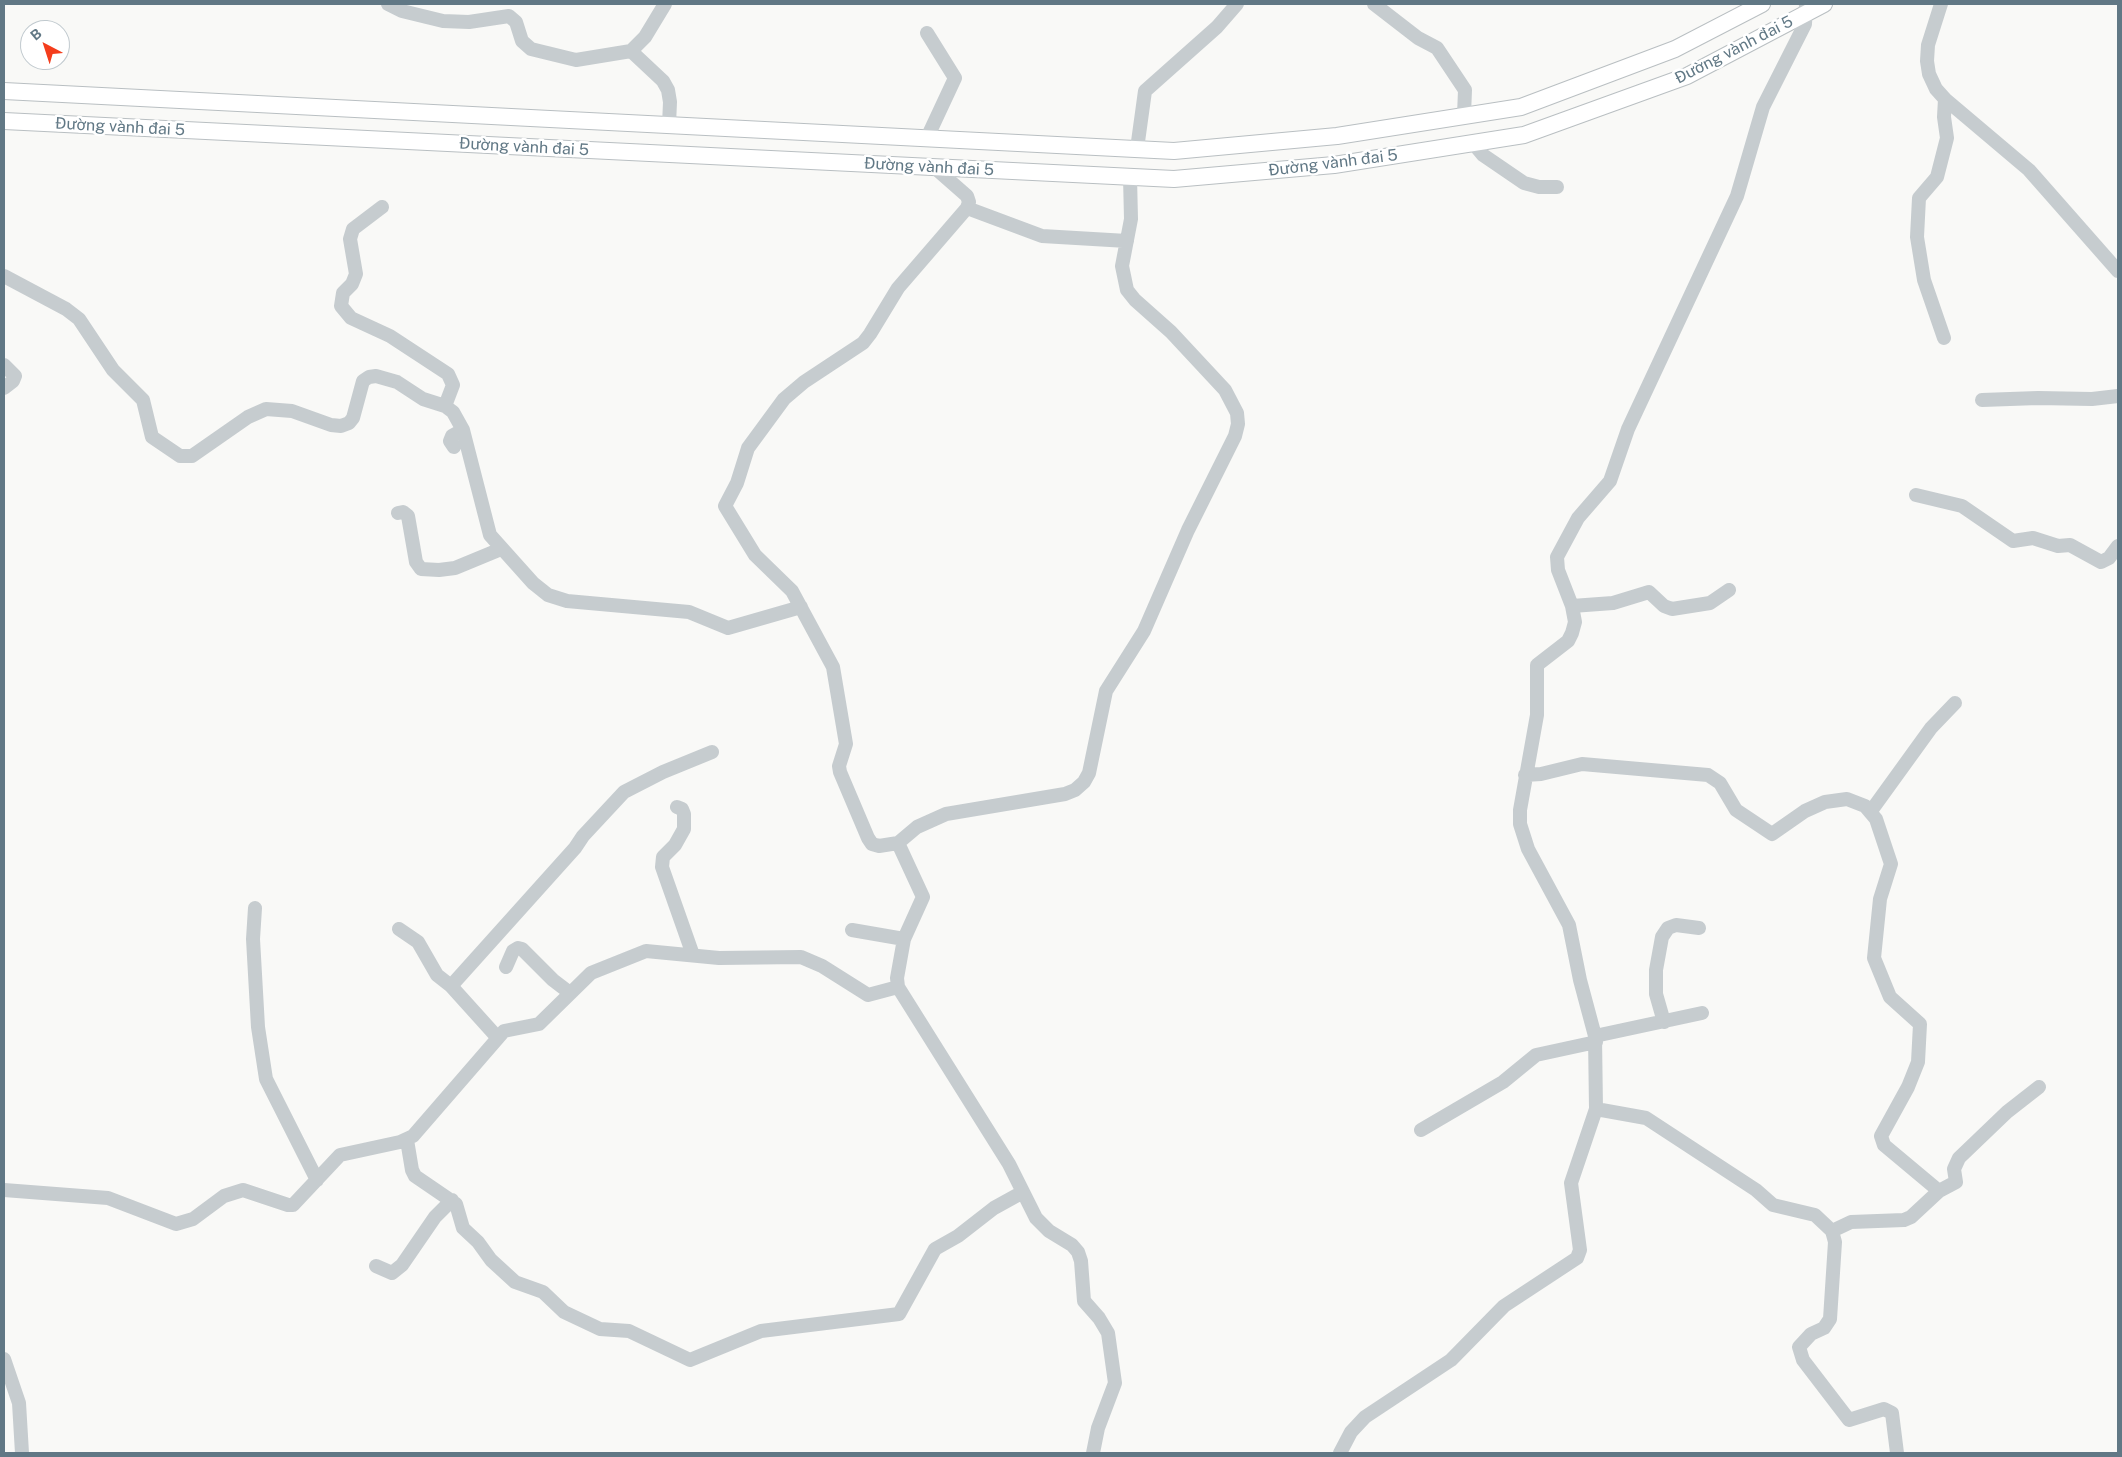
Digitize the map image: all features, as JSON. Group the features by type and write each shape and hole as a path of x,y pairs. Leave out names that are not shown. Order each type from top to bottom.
{"main road":[{"name":"Đường vành đai 5","path":"4,91 1174,151 1337,136 1521,106 1675,49 1762,4"},
{"name":"Đường vành đai 5","path":"4,121 1174,179 1334,165 1524,136 1687,76 1806,8 1824,4"}],"street":[{"path":"388,4 402,12 443,21 469,22 509,16 516,22 522,41 531,49 576,60 631,51 645,37 665,4"},
{"path":"1137,149 1145,91 1217,27 1236,4"},
{"path":"1374,4 1418,38 1437,48 1465,90 1464,116"},
{"path":"1941,4 1928,45 1927,61 1929,74 1944,100 2029,170 2118,271"},
{"path":"1340,1453 1351,1432 1365,1417 1450,1360 1504,1306 1577,1258 1580,1250 1571,1183 1596,1109 1596,1039 1580,980 1570,924 1524,837 1520,810 1537,715 1538,665 1568,641 1572,633 1574,622 1572,606 1558,570 1558,557 1578,518 1610,481 1628,429 1737,196 1763,107 1801,32 1806,8"},
{"path":"926,138 955,78 927,33"},
{"path":"631,51 662,81 668,90 670,102 669,125"},
{"path":"1944,100 1947,138 1937,177 1919,198 1917,237 1924,280 1944,338"},
{"path":"1473,144 1483,155 1524,183 1539,187 1557,187"},
{"path":"934,167 967,196 968,208 898,288 863,343 794,390 779,406 744,456 737,483 726,502 727,511 755,555 792,591 802,607 836,676 846,744 839,766 840,772 872,844 879,846 898,843 918,828 946,814 1065,794 1075,790 1084,782 1088,773 1106,691 1144,631 1188,530 1235,436 1238,424 1237,412 1225,390 1171,332 1135,300 1127,290 1122,266 1131,219 1130,177"},
{"path":"382,206 353,229 350,239 356,274 355,279 343,293 340,306 351,318 390,336 448,374 453,385 445,406"},
{"path":"968,208 1042,236 1127,241"},
{"path":"4,276 66,309 79,319 113,370 143,400 152,436 180,456 192,456 248,417 266,409 292,411 332,425 341,426 349,423 353,418 363,381 369,376 376,376 397,382 423,399 445,406 453,412 463,430 487,527 501,549 541,590 567,601 689,612 728,628 802,607"},
{"path":"4,365 15,376 13,381 4,388"},
{"path":"1982,400 2092,399 2118,396"},
{"path":"454,447 450,441 452,436 463,430"},
{"path":"1916,495 1962,506 2013,541 2038,539 2058,546 2070,545 2101,562 2109,558 2118,546"},
{"path":"398,513 403,512 408,516 416,562 421,569 439,570 456,568 501,549"},
{"path":"1572,606 1613,603 1649,592 1664,606 1672,609 1710,603 1729,590"},
{"path":"1871,811 1931,728 1955,703"},
{"path":"451,986 576,848 582,836 624,792 663,772 712,752"},
{"path":"1525,775 1542,774 1582,764 1708,775 1720,783 1736,810 1772,834 1805,811 1826,802 1842,799 1856,801 1871,811 1891,864 1880,900 1874,958 1890,997 1920,1024 1918,1062 1908,1087 1881,1136 1884,1145 1939,1191"},
{"path":"676,806 682,809 684,814 684,829 675,845 663,857 662,867 693,955"},
{"path":"898,843 923,897 904,939 897,978 898,987 1009,1164 1042,1225 1072,1244 1078,1252 1081,1261 1084,1301 1099,1318 1108,1333 1115,1383 1096,1433 1093,1453"},
{"path":"254,908 258,1027 266,1079 317,1180"},
{"path":"1664,1022 1656,994 1656,970 1662,937 1668,928 1676,925 1699,928"},
{"path":"399,929 418,942 437,975 451,986 496,1037"},
{"path":"852,930 904,939"},
{"path":"506,967 513,951 518,948 522,949 553,980 570,993"},
{"path":"4,1190 108,1198 176,1224 193,1219 224,1196 243,1190 288,1205 294,1205 340,1156 407,1140 419,1130 496,1037 513,1027 539,1024 591,973 638,953 651,950 719,958 801,958 822,966 868,995 898,987"},
{"path":"1421,1130 1504,1082 1536,1055 1702,1013"},
{"path":"1832,1231 1851,1222 1904,1220 1912,1217 1939,1191 1956,1182 1954,1169 1959,1158 2007,1112 2040,1087"},
{"path":"1596,1109 1646,1118 1756,1190 1773,1205 1815,1215 1832,1231 1835,1242 1830,1319 1824,1328 1811,1334 1798,1347 1800,1354 1802,1360 1849,1420 1884,1409 1892,1413 1897,1453"},
{"path":"407,1140 412,1170 415,1176 452,1200 457,1207 464,1228 478,1242 491,1260 515,1282 543,1292 564,1312 600,1329 628,1331 690,1360 761,1331 899,1314 935,1249 958,1236 994,1208 1023,1192"},
{"path":"376,1266 392,1273 402,1265 435,1217 452,1200"},
{"path":"4,1359 19,1403 22,1453"}]}
